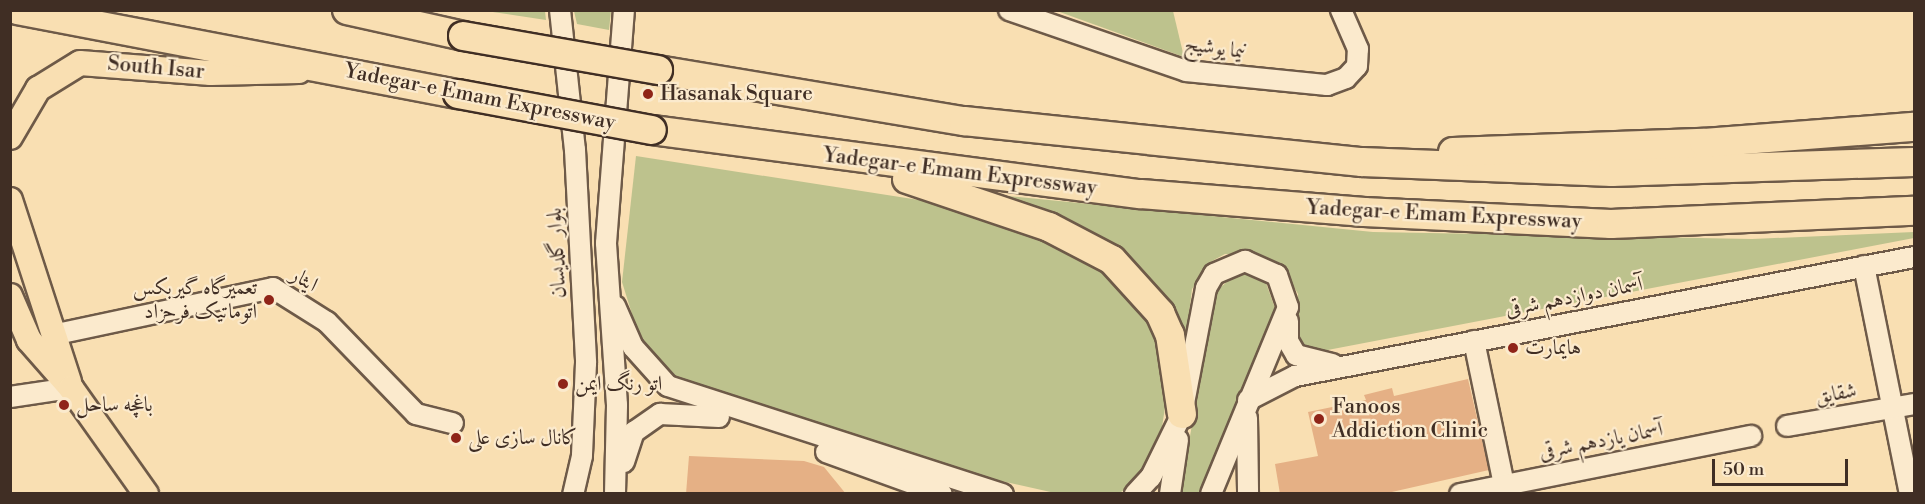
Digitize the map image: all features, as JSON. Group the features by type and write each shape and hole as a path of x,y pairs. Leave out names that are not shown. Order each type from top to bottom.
{"highway":[{"name":"Yadegar-e Emam Expressway","path":"17,10 652,130 845,159 1365,212 1611,224 1914,211"},
{"path":"347,10 463,36 964,121 1362,162 1612,172 1914,162"},
{"path":"1362,162 1500,146 1704,143 1914,127"},
{"path":"845,159 1021,216 1112,260 1160,313 1170,334 1182,414"}],"main road":[{"name":"South Isar","path":"10,137 38,89 80,63 211,73 337,70"},
{"path":"10,200 57,334 71,388"},
{"path":"10,296 29,340 71,388 146,494"}],"street":[{"name":"بلوار گلدیسان","path":"560,10 575,150 586,363 582,456 573,494"},
{"path":"615,494 618,434 609,292 608,198 624,10"},
{"name":"نیما یوشیج","path":"1009,10 1186,71 1328,85 1346,78 1357,66 1358,49 1341,10"},
{"name":"آسمان دوازدهم شرقی","path":"1248,400 1280,381 1360,363 1914,256"},
{"path":"1170,494 1199,314 1214,274 1228,264 1262,265 1276,275 1288,307 1288,341 1296,356 1360,363"},
{"path":"1864,266 1910,494"},
{"name":"ایثار","path":"57,334 273,288 327,322 416,414 453,423"},
{"path":"609,292 633,347 668,386 1004,494"},
{"path":"1211,494 1288,307"},
{"path":"1474,341 1505,489"},
{"path":"10,397 71,388"},
{"path":"1248,400 1244,444 1248,494"},
{"name":"شقایق","path":"1787,426 1914,404"},
{"path":"615,494 634,432 660,414 678,412 742,422 942,494"},
{"path":"1135,494 1151,477 1182,414"},
{"name":"آسمان یازدهم شرقی","path":"1460,494 1505,489 1751,436"}],"green space":[{"path":"486,11 545,11 546,20"},
{"path":"574,11 611,11 609,30 577,24"},
{"path":"1057,11 1173,11 1184,57"},
{"path":"636,156 932,202 1063,247 1122,282 1155,317 1168,389 1158,452 1132,486 1119,493 1055,493 962,472 668,374 641,343 622,282"},
{"path":"998,195 1373,232 1752,239 1914,232 1914,238 1312,353 1294,336 1298,294 1284,270 1253,254 1225,254 1212,261 1192,289 1181,382 1167,309"},
{"path":"1250,274 1266,283 1276,311 1199,493 1180,494 1215,292 1235,275"}],"building":[{"path":"1468,379 1489,470 1383,494 1280,494 1275,464 1318,456 1308,412 1366,400 1364,395 1392,388 1394,396"},
{"path":"689,456 804,461 824,467 846,494 686,494"}],"place":[{"name":"Hasanak Square","path":"648,94"},
{"name":"تعمیرگاه گیربکس اتوماتیک فرحزاد","path":"269,300"},
{"name":"هایمارت","path":"1513,348"},
{"name":"اتو رنگ ایمن","path":"563,384"},
{"name":"باغچه ساحل","path":"64,405"},
{"name":"Fanoos Addiction Clinic","path":"1319,419"},
{"name":"کانال سازی علی","path":"456,438"}]}
